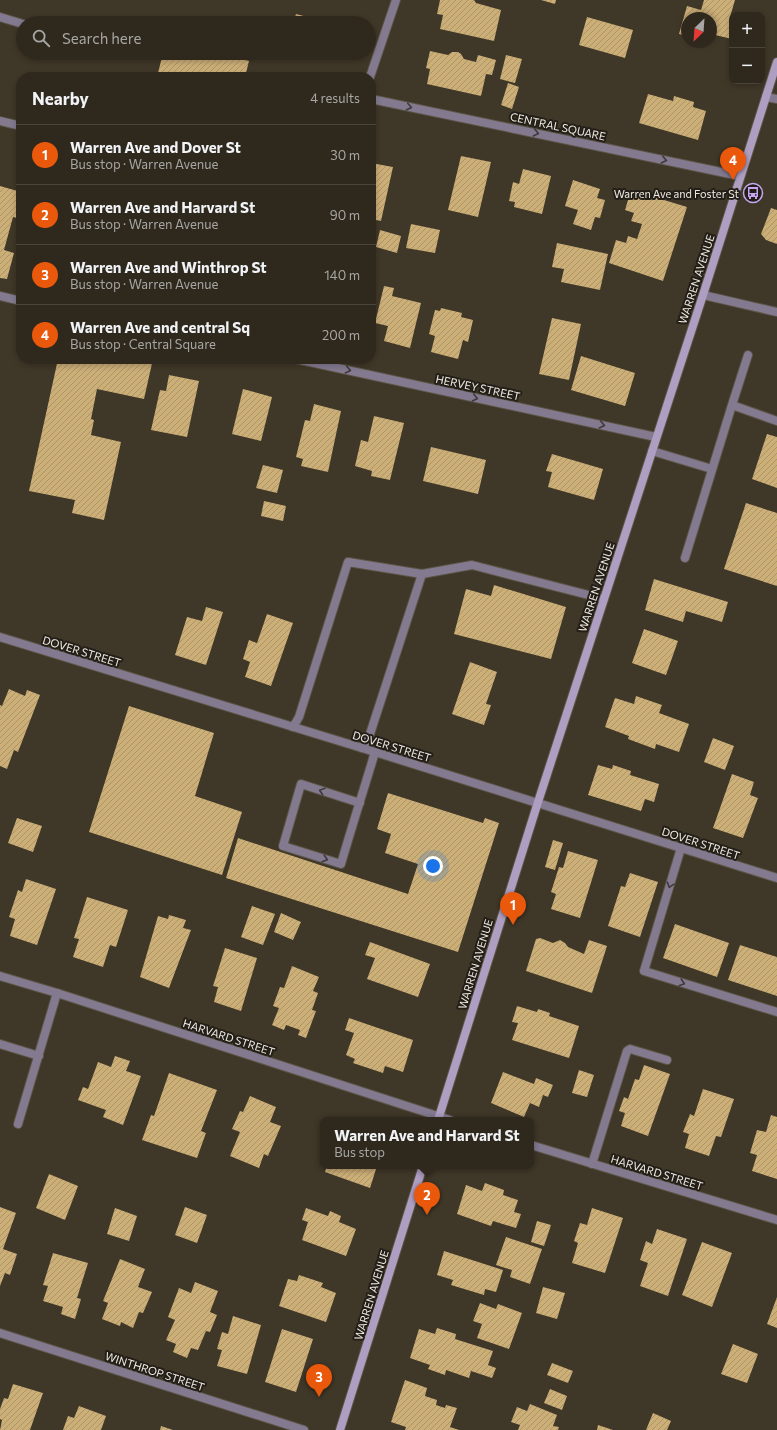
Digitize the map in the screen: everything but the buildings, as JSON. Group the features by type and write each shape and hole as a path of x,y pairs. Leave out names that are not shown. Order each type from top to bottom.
{"main road":[{"name":"WARREN AVENUE","path":"438,1117 538,802 777,62"},
{"name":"WARREN AVENUE","path":"340,1430 422,1169"}],"street":[{"path":"376,59 396,0"},
{"path":"0,17 16,22"},
{"path":"372,72 376,60"},
{"path":"766,97 777,99"},
{"name":"CENTRAL SQUARE","path":"376,100 740,176"},
{"path":"0,121 16,125"},
{"path":"703,295 777,312"},
{"path":"0,296 16,300"},
{"path":"685,558 748,355"},
{"name":"HERVEY STREET","path":"319,364 656,437"},
{"path":"732,405 777,421"},
{"path":"652,451 712,469"},
{"path":"293,727 299,717 348,562 422,574 472,565 604,599"},
{"path":"362,748 369,737 422,574"},
{"name":"DOVER STREET","path":"0,637 538,802 777,878"},
{"path":"360,803 301,784 283,846 341,864 376,752"},
{"path":"682,848 644,971 777,1012"},
{"name":"HARVARD STREET","path":"0,976 58,993 435,1117"},
{"path":"18,1124 58,993"},
{"path":"0,1044 39,1056"},
{"path":"592,1164 627,1051 630,1049 667,1060"},
{"name":"HARVARD STREET","path":"534,1146 777,1220"},
{"name":"WINTHROP STREET","path":"0,1333 304,1430"}],"place":[{"name":"Warren Ave and central Sq","path":"733,180"},
{"name":"Warren Ave and Foster St","path":"753,193"},
{"name":"Warren Ave and Dover St","path":"513,925"},
{"name":"Warren Ave and Harvard St","path":"427,1215"},
{"name":"Warren Ave and Winthrop St","path":"319,1397"}]}
